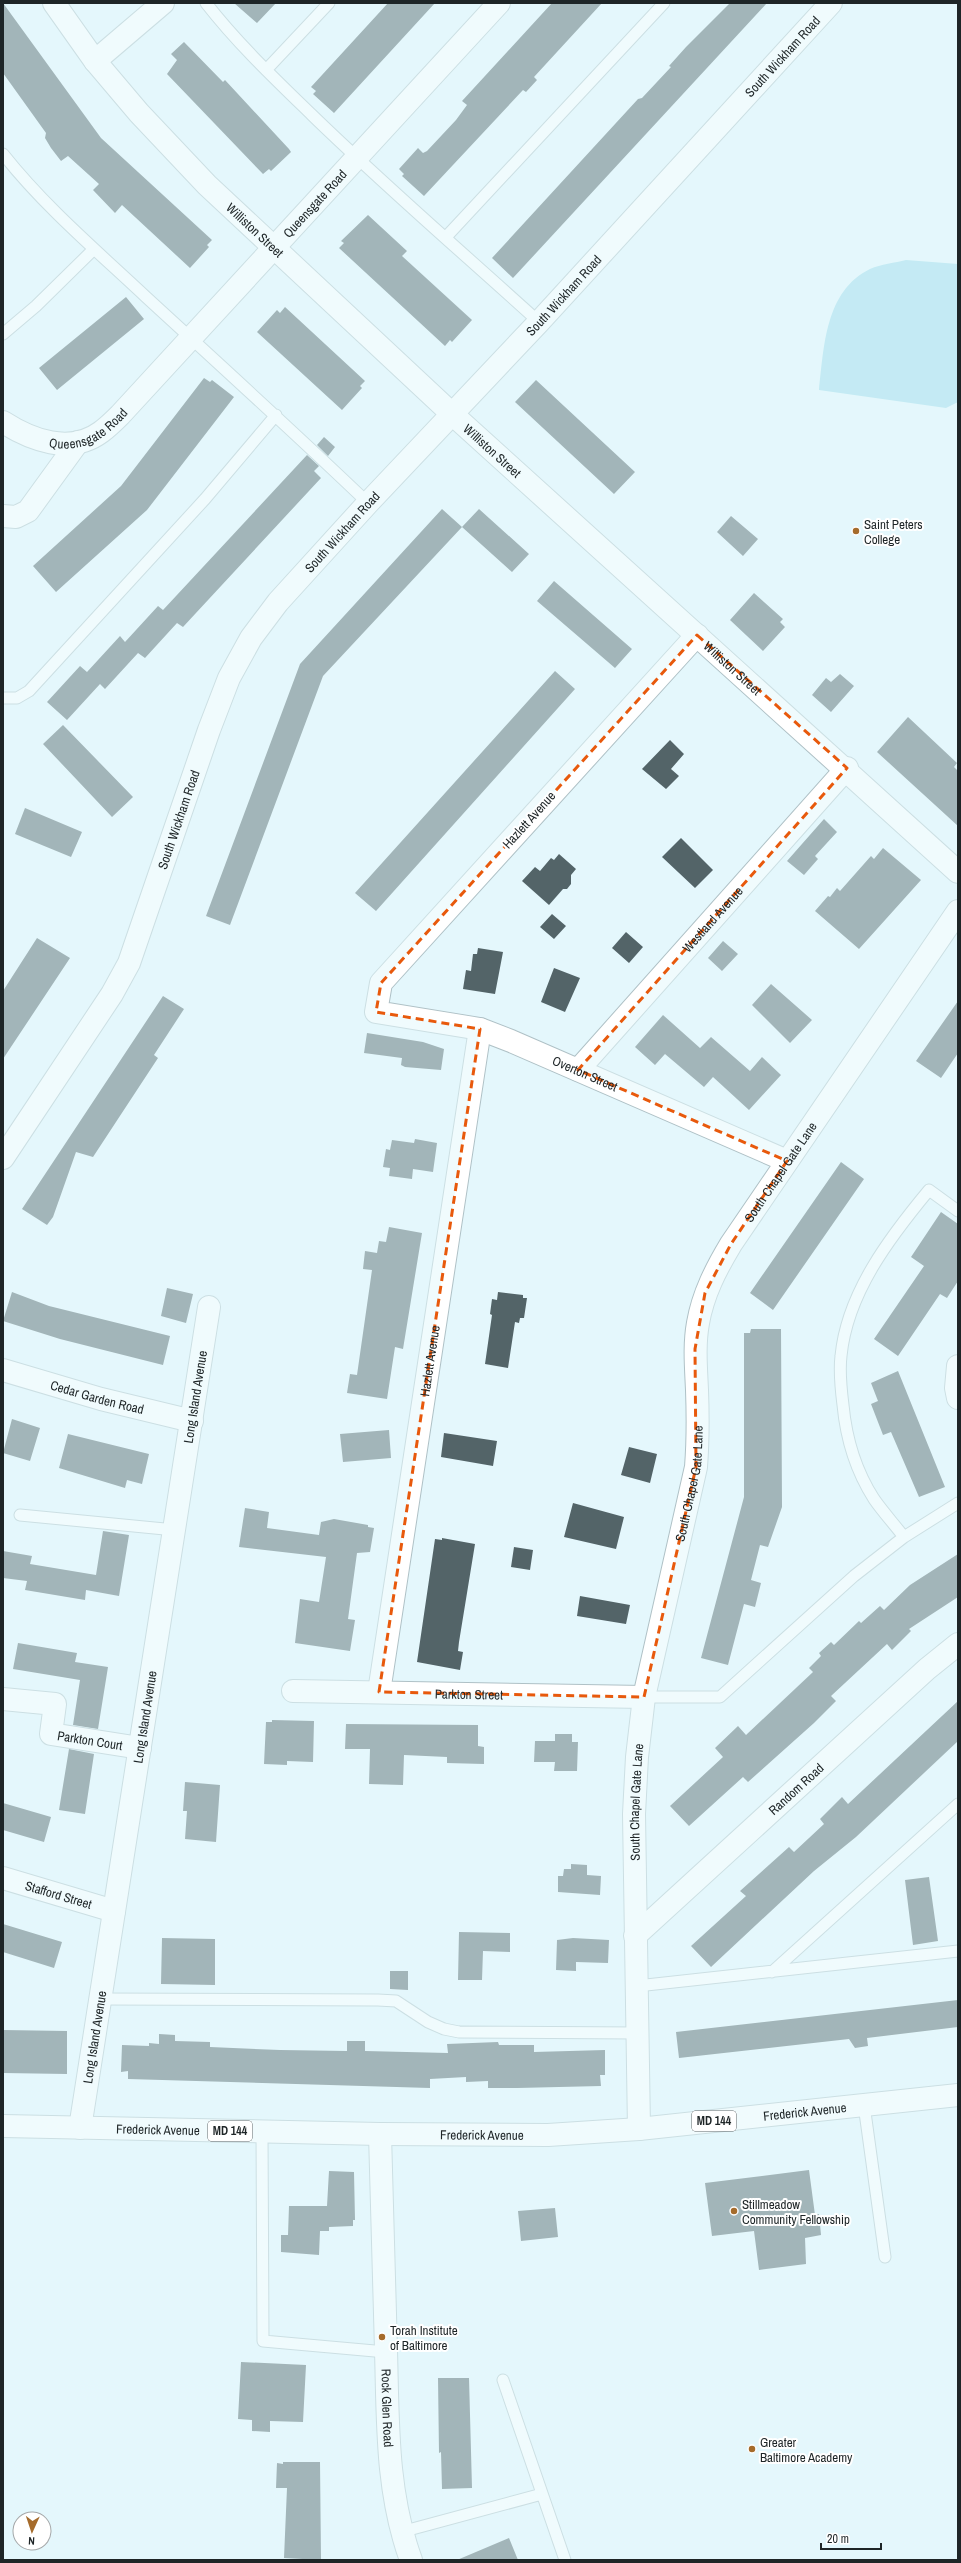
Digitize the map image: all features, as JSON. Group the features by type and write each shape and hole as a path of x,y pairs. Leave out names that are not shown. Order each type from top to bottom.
{"street":[{"name":"Williston Street","path":"54,3 96,61 170,147 274,248 452,413 696,635 847,768 958,872"},
{"path":"96,61 163,3"},
{"name":"Queensgate Road","path":"3,422 25,436 50,443 78,442 100,433 120,416 499,3"},
{"name":"South Wickham Road","path":"3,1158 112,994 129,964 229,678 251,638 278,602 368,503 539,322 831,3"},
{"path":"3,516 16,517 28,511 78,442"},
{"name":"Hazlett Avenue","path":"376,1012 381,983 696,635"},
{"name":"Westland Avenue","path":"578,1070 847,768"},
{"name":"South Chapel Gate Lane","path":"639,2130 634,1814 644,1697 696,1467 698,1433 695,1349 698,1322 705,1293 715,1270 730,1244 958,911"},
{"name":"Overton Street","path":"376,1012 480,1029 787,1161"},
{"name":"Hazlett Avenue","path":"379,1692 480,1029"},
{"name":"Long Island Avenue","path":"80,2128 210,1307"},
{"path":"958,1366 956,1388 958,1398"},
{"name":"Cedar Garden Road","path":"3,1370 101,1399 192,1421"},
{"name":"Random Road","path":"635,1936 927,1669 958,1644"},
{"name":"Parkton Street","path":"293,1691 644,1697"},
{"name":"Parkton Court","path":"3,1699 55,1704 51,1734 140,1748"},
{"name":"Stafford Street","path":"3,1878 114,1911"},
{"name":"Frederick Avenue","path":"3,2126 380,2134 548,2135 639,2130 958,2095"},
{"name":"Rock Glen Road","path":"380,2134 386,2352 392,2489 401,2532 411,2560"}],"lane":[{"path":"206,3 226,28 266,70 356,158 446,237 539,322"},
{"path":"266,70 329,3"},
{"path":"446,237 664,3"},
{"path":"3,154 28,185 94,249 276,415 368,503"},
{"path":"3,334 36,306 94,249"},
{"path":"3,698 17,698 29,691 205,499 276,415"},
{"path":"904,1537 874,1499 857,1467 845,1426 841,1356 846,1328 858,1296 896,1229 929,1190 958,1211"},
{"path":"644,1697 720,1697 854,1576 904,1537 958,1503"},
{"path":"20,1515 174,1530"},
{"path":"772,1972 958,1804"},
{"path":"637,1986 958,1951"},
{"path":"100,1999 396,2001 428,2022 444,2029 459,2032 638,2033"},
{"path":"864,2105 885,2257"},
{"path":"262,2132 263,2341 386,2352"},
{"path":"503,2380 565,2560"},
{"path":"401,2532 542,2494"}],"highlighted area":[{"path":"697,635 847,768 578,1070 787,1161 731,1244 705,1293 695,1349 696,1467 644,1697 379,1692 480,1029 376,1012 381,983"}],"shaded area":[{"path":"906,260 958,264 958,402 946,408 819,390 825,339 835,306 844,291 855,279 874,267"}],"building":[{"path":"3,3 101,138 212,240 207,245 209,247 190,268 122,205 115,213 93,190 99,184 68,156 61,161 51,148 45,138 46,133 3,73"},
{"path":"234,3 276,3 257,23"},
{"path":"388,3 435,3 334,113 313,94 316,91 311,87"},
{"path":"552,3 602,3 534,77 537,80 526,92 523,90 424,196 402,176 404,174 399,169 418,148 423,153 427,151 456,120 467,105 462,101"},
{"path":"730,3 767,3 513,278 492,258 638,99 642,98 671,67 669,66 686,47"},
{"path":"184,42 223,82 225,80 289,149 291,152 271,171 269,169 263,174 167,74 177,60 171,54"},
{"path":"368,215 407,251 402,256 472,320 452,342 450,340 445,346 339,248 344,243 341,241"},
{"path":"126,297 144,319 57,390 39,368"},
{"path":"285,307 365,381 360,386 362,388 342,410 257,332 277,310 280,313"},
{"path":"204,378 210,382 212,380 234,397 147,510 56,592 33,566 121,486"},
{"path":"536,380 635,472 614,494 515,402"},
{"path":"324,437 335,447 328,456 317,445"},
{"path":"307,455 319,466 314,471 321,478 183,627 177,623 145,658 138,653 105,689 100,684 67,720 47,702 80,666 87,672 120,636 125,642 158,606 163,610"},
{"path":"442,509 462,527 323,676 230,925 206,916 300,664"},
{"path":"479,509 529,554 512,572 462,527"},
{"path":"731,516 758,539 743,556 717,532"},
{"path":"554,581 632,649 615,668 537,601"},
{"path":"754,593 783,619 780,622 785,627 763,651 730,620"},
{"path":"555,671 575,689 376,911 355,893"},
{"path":"840,674 854,686 831,712 812,695 826,678 831,682"},
{"path":"908,717 957,763 954,767 958,771 958,826 877,752"},
{"path":"63,725 133,797 112,817 43,744"},
{"path":"670,740 684,754 671,769 679,776 666,789 642,769"},
{"path":"25,808 82,832 71,857 15,834"},
{"path":"824,819 837,832 815,856 818,859 804,875 787,861"},
{"path":"681,838 713,870 695,888 662,857"},
{"path":"883,848 921,880 859,949 815,911 837,888 840,891 871,856 874,859"},
{"path":"559,854 576,869 571,875 571,884 567,889 563,889 549,905 522,881 535,867 540,871 551,858 554,860"},
{"path":"552,914 566,926 554,939 540,927"},
{"path":"626,932 643,947 629,963 612,948"},
{"path":"37,938 70,958 3,1059 3,991"},
{"path":"723,941 738,954 722,971 708,958"},
{"path":"478,948 503,952 495,994 463,989 466,970 471,971 473,954 477,954"},
{"path":"554,968 580,978 565,1012 541,1002"},
{"path":"771,984 812,1020 790,1043 752,1005"},
{"path":"163,996 184,1009 154,1055 158,1058 93,1157 76,1152 53,1217 47,1225 22,1209"},
{"path":"958,1001 958,1053 941,1078 916,1061"},
{"path":"663,1015 700,1048 711,1037 750,1071 762,1057 781,1075 749,1110 713,1077 704,1087 665,1054 655,1065 635,1047"},
{"path":"367,1033 423,1042 444,1049 441,1070 405,1067 401,1065 402,1058 364,1053"},
{"path":"415,1139 437,1143 433,1172 413,1169 412,1179 389,1176 390,1168 383,1167 386,1149 390,1150 392,1140 414,1143"},
{"path":"841,1162 864,1179 773,1310 750,1293"},
{"path":"941,1212 958,1224 958,1281 947,1298 940,1294 898,1356 874,1339 924,1266 911,1257"},
{"path":"389,1227 422,1233 403,1349 395,1347 387,1399 347,1393 350,1374 357,1375 372,1270 363,1269 365,1251 377,1253 379,1241 386,1242"},
{"path":"167,1288 193,1294 186,1323 161,1316"},
{"path":"12,1292 49,1306 170,1336 163,1365 60,1339 3,1321"},
{"path":"498,1292 523,1295 523,1298 527,1298 524,1318 520,1318 519,1323 515,1322 508,1368 485,1364 492,1315 490,1314 492,1299 497,1300"},
{"path":"751,1329 781,1329 782,1507 768,1547 760,1545 751,1580 761,1583 755,1607 744,1604 728,1665 701,1658 744,1497 744,1333 750,1333"},
{"path":"898,1371 945,1487 919,1497 891,1432 883,1435 871,1404 878,1401 871,1383"},
{"path":"12,1419 40,1428 30,1461 3,1453"},
{"path":"389,1430 391,1458 343,1462 340,1434"},
{"path":"444,1433 497,1441 493,1466 441,1457"},
{"path":"68,1434 149,1454 142,1484 127,1480 125,1488 59,1468"},
{"path":"629,1447 657,1454 650,1483 621,1475"},
{"path":"573,1503 624,1517 616,1549 564,1537"},
{"path":"245,1508 269,1512 267,1528 319,1535 321,1522 334,1519 368,1525 368,1527 374,1528 370,1552 357,1553 348,1619 355,1620 350,1651 295,1643 300,1599 319,1602 326,1557 239,1547"},
{"path":"103,1531 129,1535 119,1596 86,1590 85,1600 25,1590 27,1581 3,1578 3,1551 32,1556 30,1564 96,1575"},
{"path":"442,1538 475,1544 459,1642 458,1651 463,1652 460,1670 417,1662 435,1539 442,1540"},
{"path":"514,1547 533,1550 530,1570 511,1567"},
{"path":"958,1554 958,1597 909,1629 911,1631 892,1650 887,1644 831,1696 836,1701 814,1723 748,1782 743,1777 689,1826 670,1806 723,1757 715,1748 738,1726 746,1735 813,1672 809,1668 821,1656 819,1653 831,1642 834,1645 859,1621 861,1623 880,1606 884,1610 910,1585"},
{"path":"580,1596 630,1605 626,1624 577,1616"},
{"path":"18,1643 77,1653 75,1662 108,1667 98,1729 73,1725 80,1680 13,1669"},
{"path":"958,1701 958,1741 856,1837 814,1871 711,1967 691,1946 746,1896 740,1891 789,1847 794,1852 824,1824 820,1819 842,1797 848,1804"},
{"path":"272,1720 314,1721 313,1762 287,1761 287,1765 264,1764 266,1722 272,1722"},
{"path":"346,1724 478,1725 478,1746 484,1747 484,1764 447,1763 447,1757 404,1755 403,1785 369,1784 370,1749 345,1749"},
{"path":"555,1734 572,1734 572,1742 578,1742 577,1771 554,1771 555,1762 534,1762 535,1741 555,1741"},
{"path":"69,1749 94,1754 85,1814 59,1810"},
{"path":"185,1782 220,1785 216,1842 185,1839 187,1811 183,1811"},
{"path":"3,1803 51,1817 44,1842 3,1830"},
{"path":"571,1864 587,1865 587,1875 601,1876 600,1895 558,1892 558,1876 563,1876 564,1869 571,1869"},
{"path":"929,1877 938,1941 913,1945 905,1880"},
{"path":"3,1924 62,1942 54,1968 3,1952"},
{"path":"459,1932 510,1933 510,1952 483,1951 482,1980 458,1980"},
{"path":"162,1938 215,1939 215,1985 161,1984"},
{"path":"573,1938 609,1940 608,1963 576,1962 576,1971 556,1970 557,1940"},
{"path":"390,1971 408,1971 408,1990 390,1989"},
{"path":"958,2000 958,2027 867,2038 868,2046 855,2048 849,2039 679,2058 676,2032"},
{"path":"3,2030 67,2031 67,2074 3,2073"},
{"path":"159,2034 175,2035 175,2041 210,2042 210,2047 280,2050 347,2051 347,2041 365,2041 365,2051 448,2053 447,2044 498,2042 499,2045 534,2045 534,2052 605,2050 605,2075 600,2075 601,2086 517,2088 488,2088 488,2081 466,2082 466,2077 430,2079 430,2088 128,2079 128,2071 121,2072 122,2045 149,2046 149,2043 159,2044"},
{"path":"809,2170 815,2215 819,2214 821,2235 805,2238 806,2264 759,2270 754,2231 712,2236 705,2183"},
{"path":"329,2171 354,2172 355,2220 353,2220 353,2226 329,2227 329,2231 320,2231 319,2255 281,2252 281,2235 288,2235 289,2206 327,2206"},
{"path":"555,2208 558,2237 521,2241 518,2211"},
{"path":"241,2362 306,2365 303,2422 270,2421 270,2432 252,2431 252,2420 238,2419"},
{"path":"438,2378 469,2378 472,2488 442,2489 441,2452 439,2453"},
{"path":"283,2462 320,2462 321,2560 284,2558 287,2488 276,2488 277,2463 283,2464"},
{"path":"509,2538 518,2560 457,2560"}],"place":[{"name":"Saint Peters College","path":"856,531"},
{"name":"Stillmeadow Community Fellowship","path":"734,2211"},
{"name":"Torah Institute of Baltimore","path":"382,2337"},
{"name":"Greater Baltimore Academy","path":"752,2449"}]}
